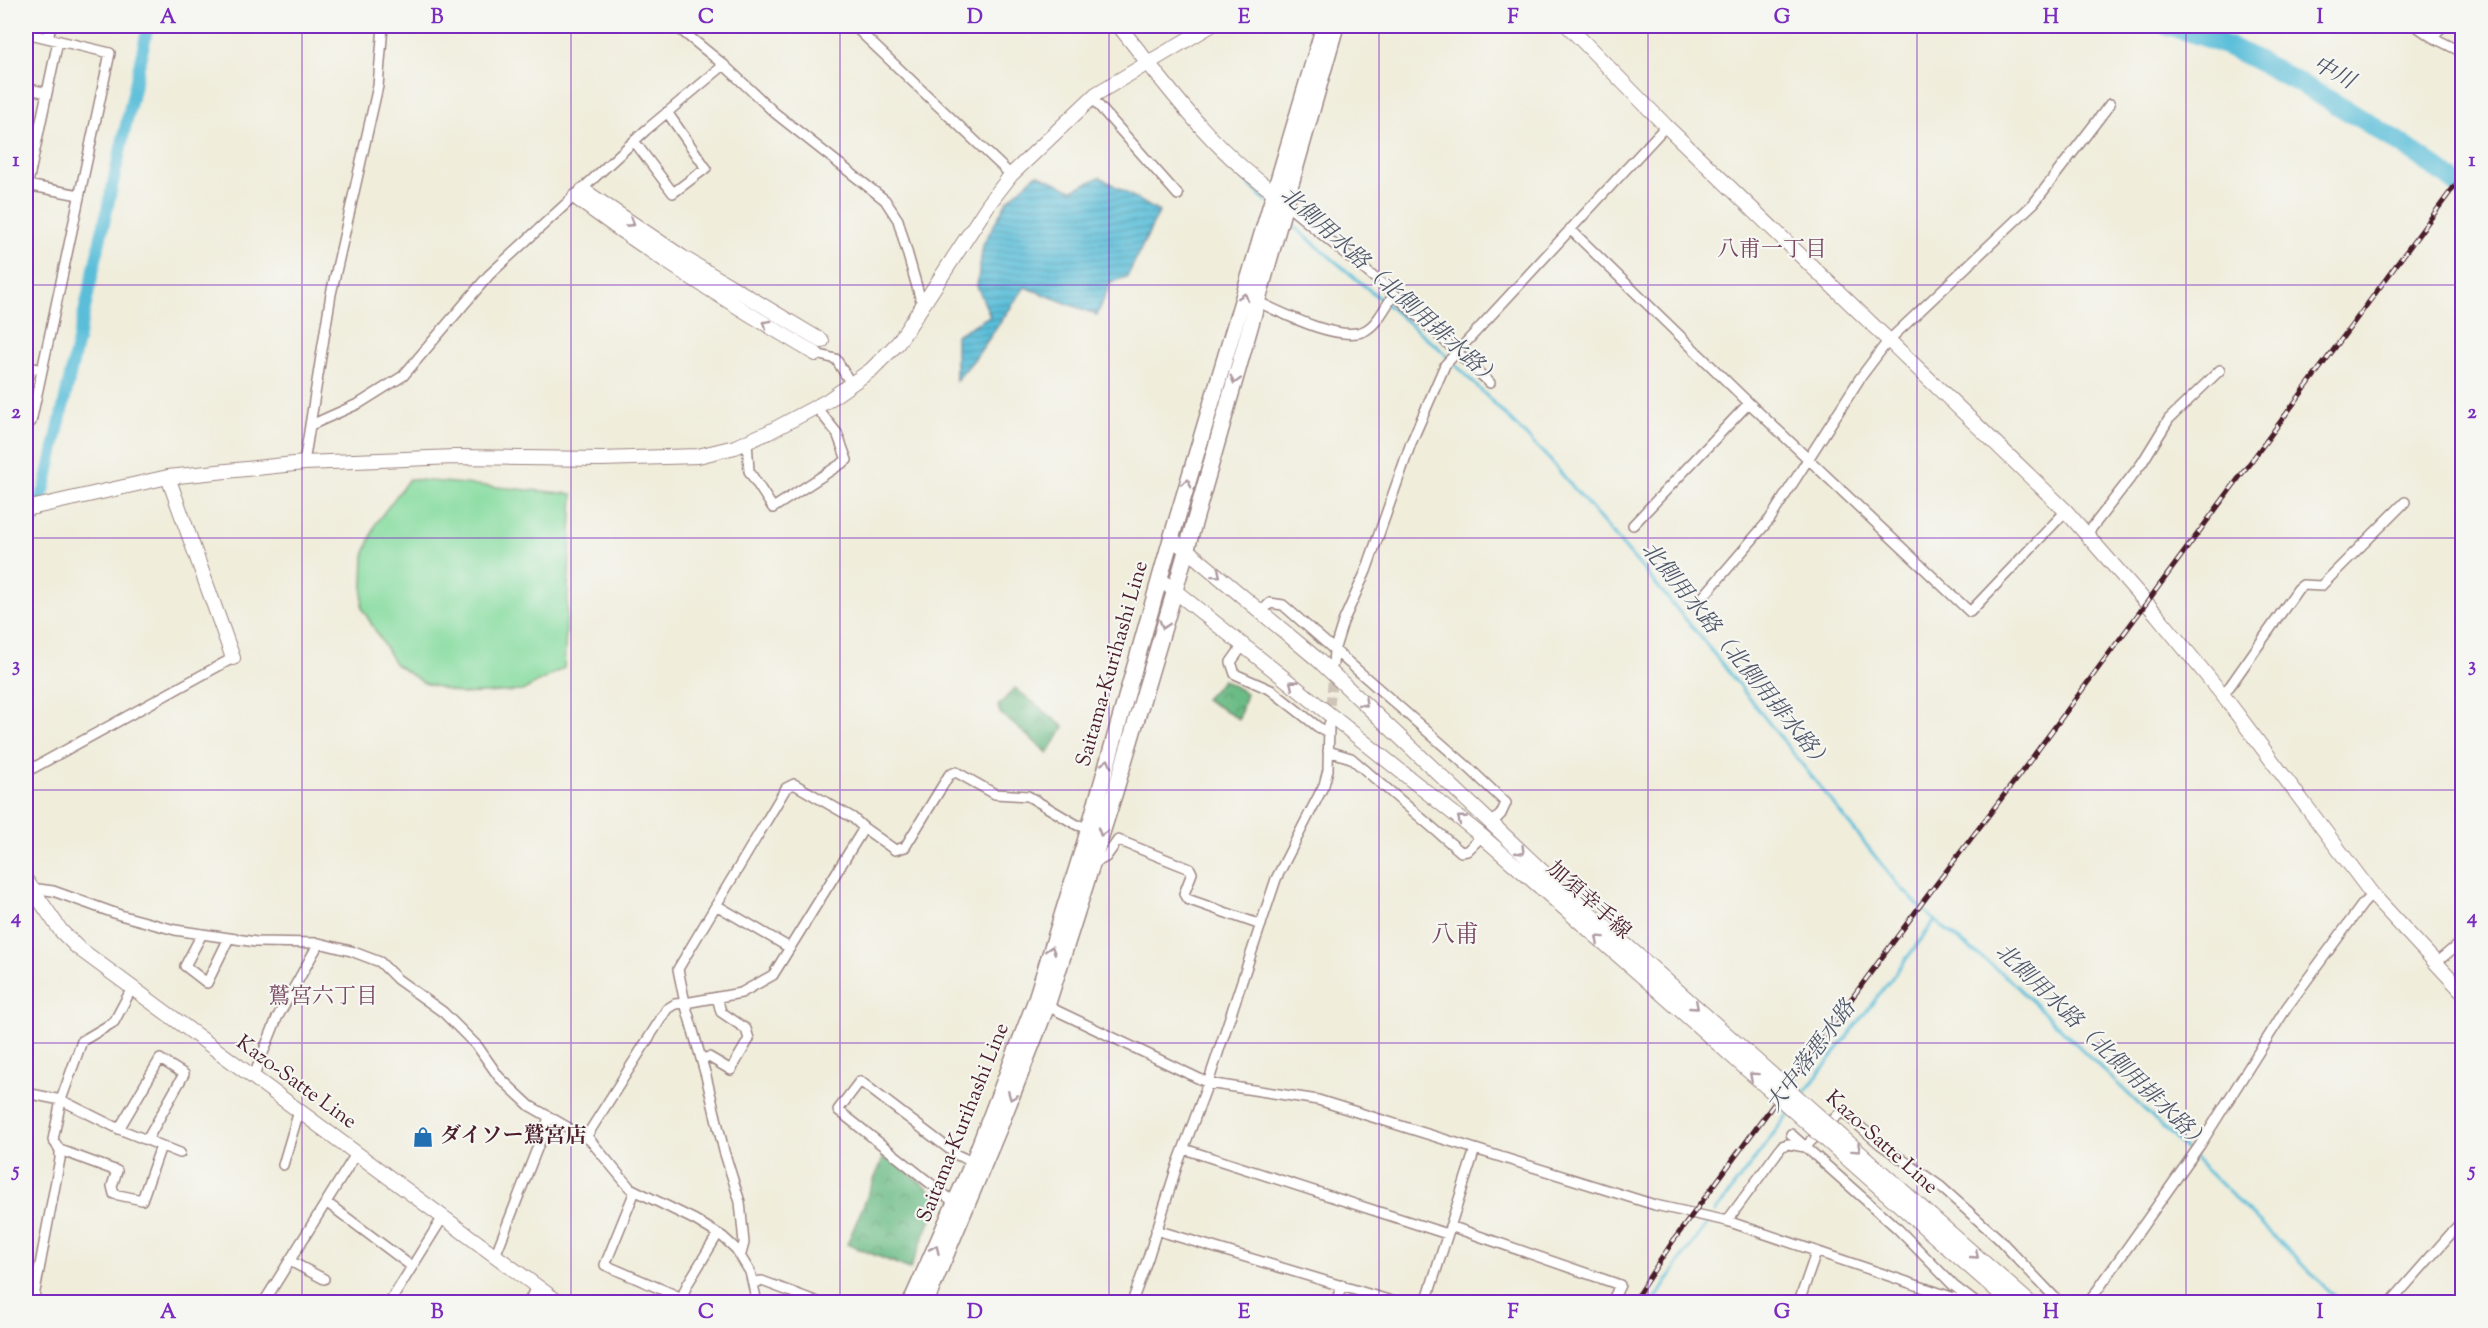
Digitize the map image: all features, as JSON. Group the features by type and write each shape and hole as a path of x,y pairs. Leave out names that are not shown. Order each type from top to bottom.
{"main road":[{"name":"Saitama-Kurihashi Line","path":"911,1302 973,1161 1035,1002 1084,865 1175,590 1256,301 1277,206 1324,26"},
{"name":"Saitama-Kurihashi Line","path":"926,1302 1000,1126 1047,1006 1084,865 1088,827 1171,539 1336,26"}],"street":[{"path":"48,38 51,26"},
{"path":"304,463 331,294 378,86 383,26"},
{"path":"676,26 724,65 775,113 885,200 898,220 923,308"},
{"path":"854,26 1011,174"},
{"path":"1119,26 1145,66 1277,206 1394,294 1455,354 1490,383"},
{"path":"27,508 168,477 304,463 455,457 601,459 698,456 747,441 816,406 871,370 898,343 923,308 988,205 1011,174 1092,98 1210,26"},
{"path":"1568,26 1666,126 2066,511 2222,694 2372,894 2463,991"},
{"path":"2416,26 2432,37 2463,52"},
{"path":"2432,37 2443,26"},
{"path":"26,33 110,53 31,422 26,421"},
{"path":"58,41 26,189 79,195"},
{"path":"311,425 360,403 403,376 489,275 634,141 724,65"},
{"path":"26,88 47,93"},
{"path":"1092,98 1178,195"},
{"path":"1697,604 1770,519 1860,378 1888,341 2034,203 2110,104"},
{"path":"634,141 673,193 706,168 667,112"},
{"path":"1333,664 1334,651 1343,622 1366,572 1411,443 1445,365 1666,126"},
{"path":"26,139 36,141"},
{"path":"579,193 631,239 684,274 819,347 836,359 851,384"},
{"path":"1570,229 1749,403 1970,612 2066,511"},
{"path":"1256,301 1320,328 1353,334 1366,330 1377,320 1394,294"},
{"path":"819,347 836,359"},
{"path":"26,366 42,370"},
{"path":"2087,534 2142,463 2169,419 2220,370"},
{"path":"1633,525 1749,403"},
{"path":"747,441 749,471 773,508 847,460 837,433 816,406"},
{"path":"26,772 232,658 168,477"},
{"path":"2222,694 2298,589 2303,585 2321,586 2405,502"},
{"name":"加須幸手線","path":"1171,539 1262,611 1317,659 1647,972"},
{"name":"加須幸手線","path":"1160,579 1482,836 1647,972"},
{"path":"1262,611 1270,603 1283,605 1469,768 1506,803 1501,814 1492,824"},
{"path":"1132,1302 1276,879 1324,785 1328,770 1329,728 1318,728 1271,690 1235,674 1231,662 1244,644"},
{"path":"1328,751 1351,758 1461,852 1467,851 1482,836"},
{"path":"741,1254 744,1243 740,1202 724,1151 678,969 786,788 794,784 853,818 895,850 905,847 949,775 956,772 995,794 1028,796 1077,825 1088,827"},
{"path":"586,1137 667,1009 675,1004 741,993 773,975 864,828"},
{"path":"1084,865 1106,857 1118,840 1191,869 1192,873 1185,897 1261,925"},
{"path":"27,885 53,891 120,915 175,930 256,942 319,944 351,951 380,962 398,979 443,1012 478,1047 499,1077 530,1106 586,1137 595,1145 622,1180 635,1191 695,1220 718,1234 741,1254 753,1282 757,1302"},
{"name":"Kazo-Satte Line","path":"27,885 61,931 78,947 558,1302"},
{"path":"2089,1302 2200,1145 2287,1007 2372,894"},
{"path":"716,905 790,948"},
{"path":"202,934 185,966 207,983 229,938"},
{"path":"2437,962 2463,941"},
{"path":"253,1078 277,1018 319,944"},
{"name":"Kazo-Satte Line","path":"1647,972 1927,1221 2010,1302"},
{"path":"132,988 114,1022 82,1041 61,1100 53,1140 60,1150 117,1171 112,1186 114,1194 142,1200 161,1146"},
{"path":"701,1059 709,1057 731,1070 749,1039 746,1029 721,1012 717,998"},
{"path":"1047,1006 1208,1083 1318,1100 1655,1205 1727,1221 1816,1253 1963,1301 1975,1302"},
{"path":"119,1129 160,1059 184,1074 147,1140"},
{"path":"955,1203 838,1110 860,1081 957,1155 973,1161"},
{"path":"26,1093 61,1100 119,1129 180,1153"},
{"path":"283,1165 299,1111"},
{"path":"1805,1147 1839,1112 1845,1112 1880,1144 1941,1187 1998,1238 2059,1302"},
{"path":"495,1256 549,1118"},
{"path":"1791,1134 1898,1229 1954,1286 1975,1302"},
{"path":"1727,1221 1782,1146 1788,1144 1805,1147"},
{"path":"1184,1149 1620,1285 1612,1302"},
{"path":"1426,1302 1475,1149"},
{"path":"33,1302 60,1150"},
{"path":"264,1302 356,1154"},
{"path":"635,1191 605,1265 681,1300 718,1234"},
{"path":"326,1203 411,1266"},
{"path":"390,1302 443,1217"},
{"name":"Kazo-Satte Line","path":"1927,1221 2029,1302"},
{"path":"2391,1302 2463,1221"},
{"path":"1156,1230 1395,1302"},
{"path":"1799,1302 1816,1253"},
{"path":"290,1261 324,1279"},
{"path":"753,1282 762,1281 818,1302"},
{"path":"1336,1302 1342,1285"},
{"path":"529,1302 536,1286"}],"green space":[{"path":"409,479 573,494 564,668 522,691 462,694 424,683 395,664 362,608 364,556 376,523"},
{"path":"1223,680 1246,693 1239,719 1205,699"},
{"path":"1015,688 1064,727 1048,753 1000,713 998,706"},
{"path":"885,1154 940,1198 910,1269 847,1244"}],"water":[{"path":"1037,174 1072,190 1100,177 1159,212 1127,277 1111,282 1097,315 1025,287 976,357 956,381 956,335 990,316 977,286 983,245 1007,201"}],"waterway":[{"path":"26,536 45,488 148,26"},
{"name":"中川","path":"2167,26 2205,37 2278,71 2390,137 2427,161 2462,188"},
{"name":"北側用水路（北側用排水路）","path":"1226,162 1266,201"},
{"name":"北側用水路（北側用排水路）","path":"1286,220 1441,350 1549,459 1699,635 1898,885 1935,921 2009,979 2340,1302"},
{"name":"大中落悪水路","path":"1802,1096 1935,921"},
{"name":"大中落悪水路","path":"1715,1212 1789,1113"},
{"name":"大中落悪水路","path":"1654,1302 1679,1262 1708,1223"}],"tunnel":[{"path":"1329,718 1333,672"}],"railway":[{"path":"1633,1302 1673,1241 2462,176"}],"place":[{"name":"ダイソー鷲宮店","path":"423,1137"}],"district":[{"name":"八甫一丁目","path":"1772,251"},
{"name":"八甫","path":"1455,936"},
{"name":"鷲宮六丁目","path":"323,998"}]}
